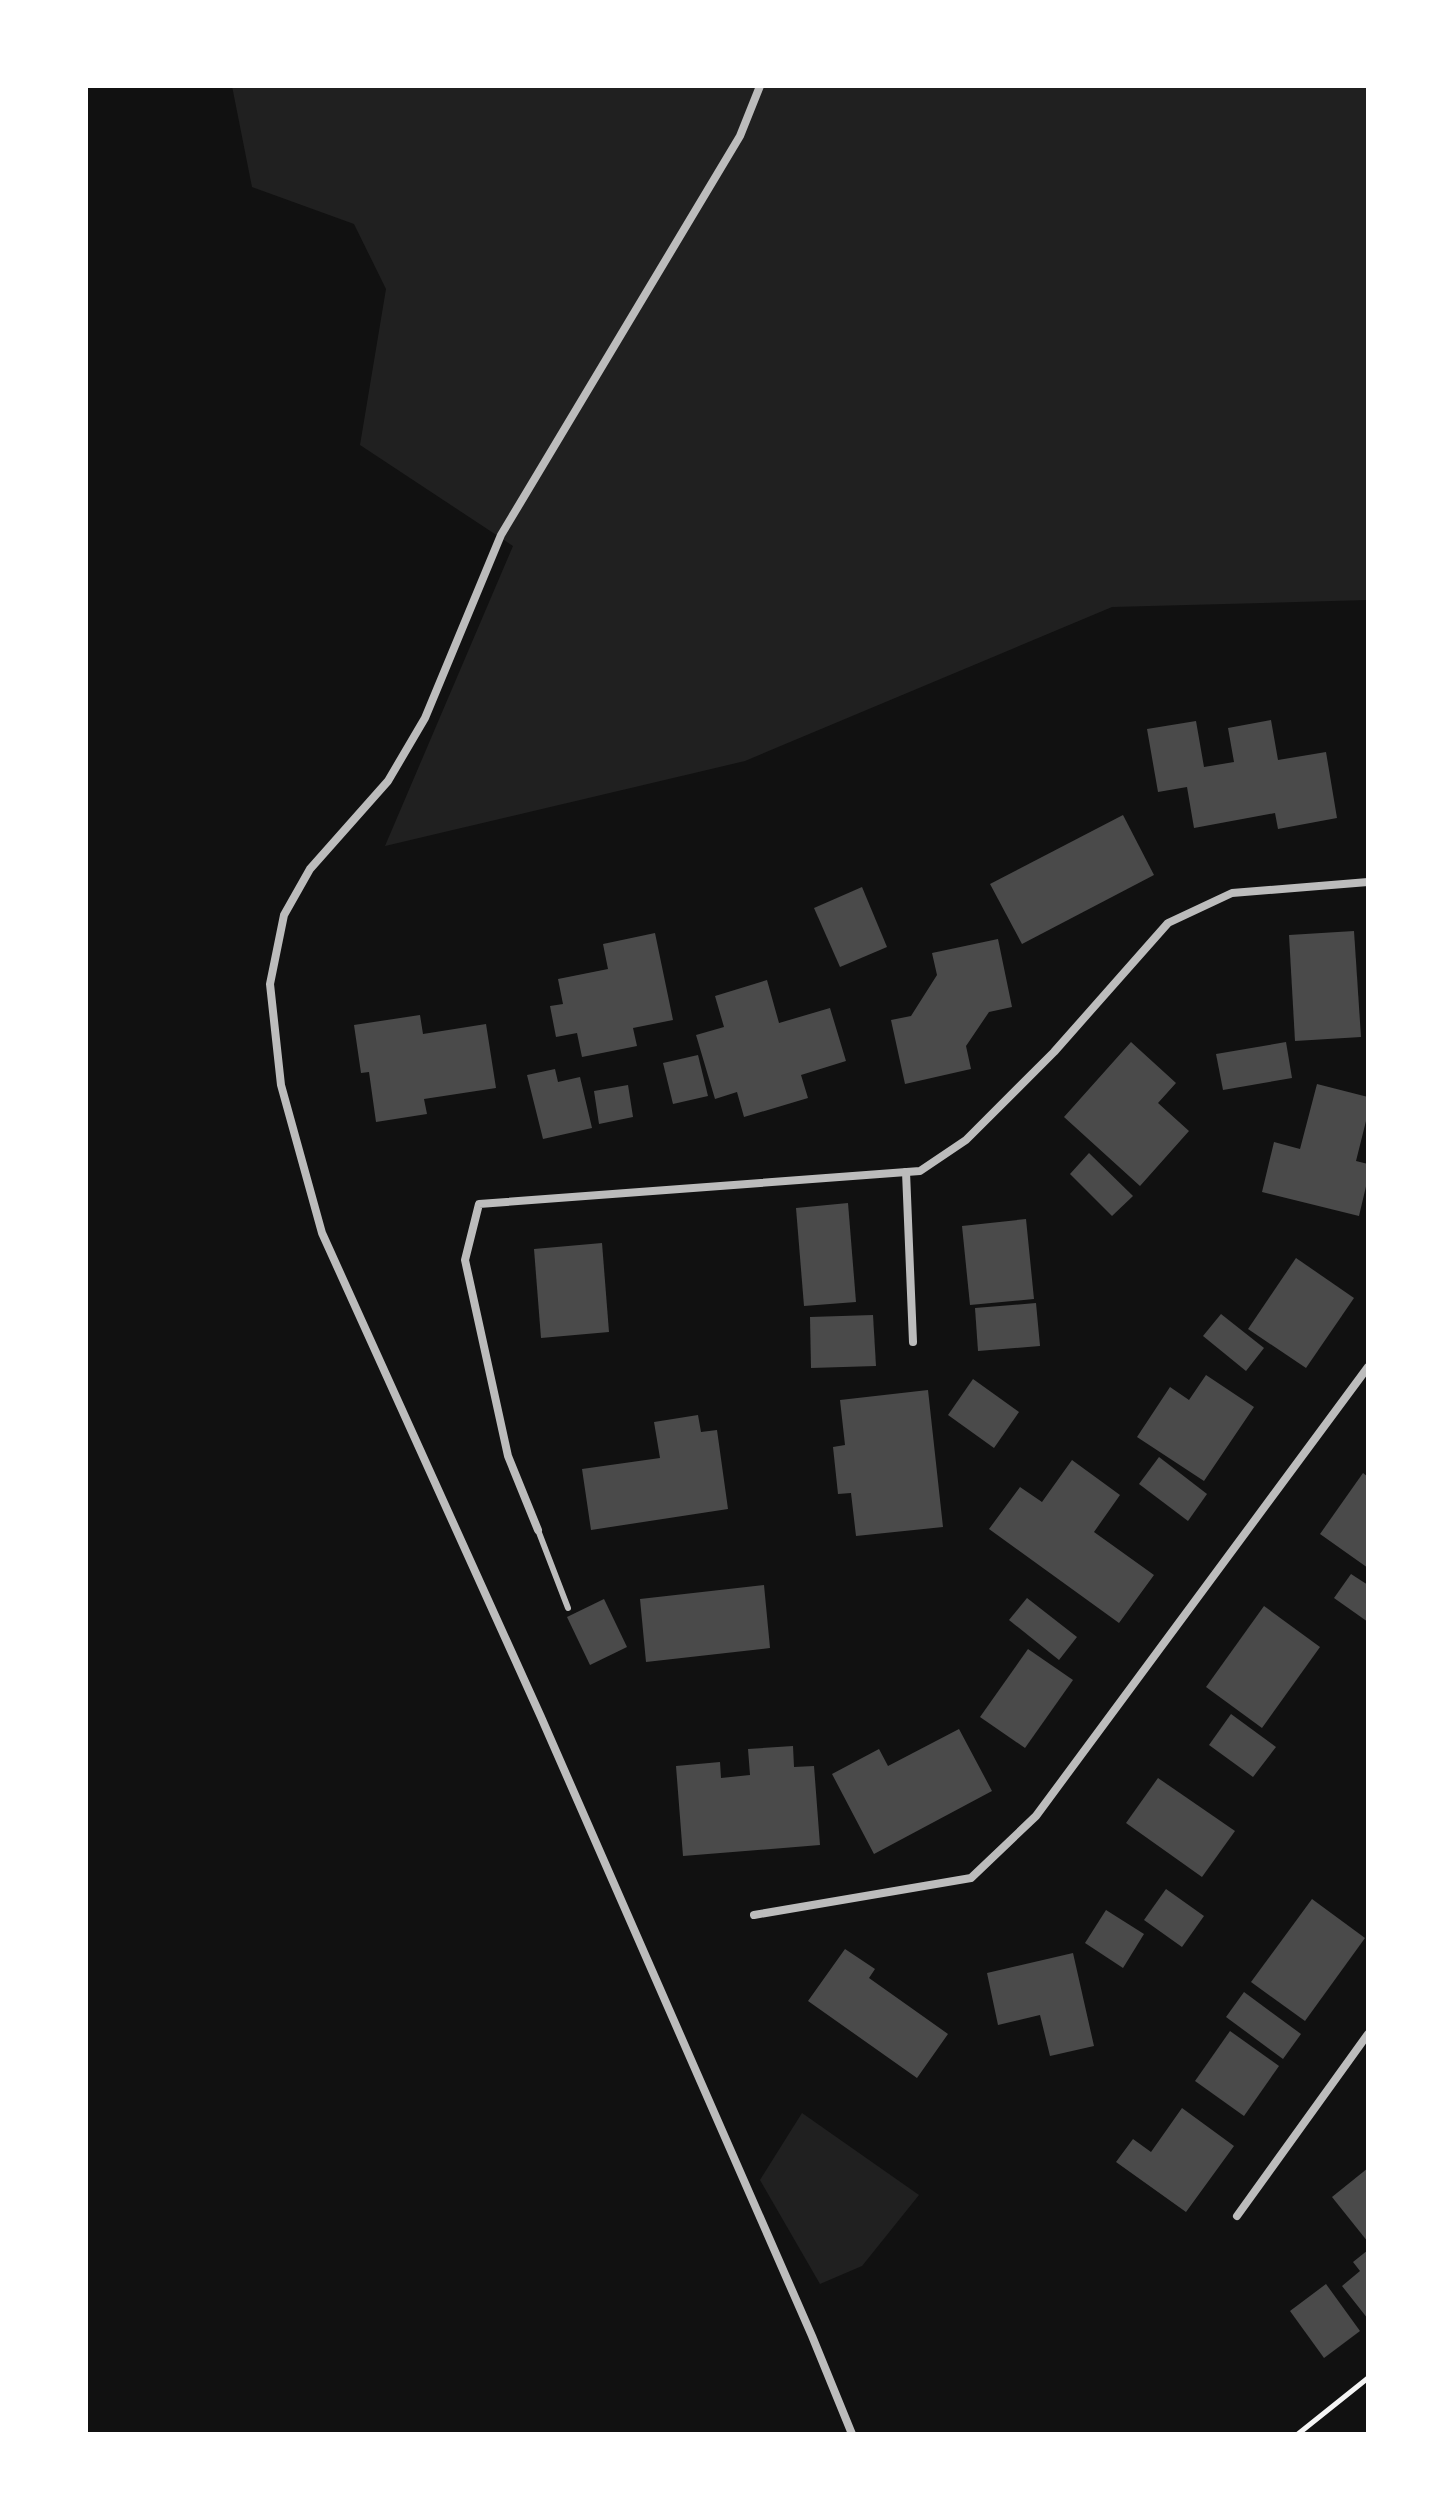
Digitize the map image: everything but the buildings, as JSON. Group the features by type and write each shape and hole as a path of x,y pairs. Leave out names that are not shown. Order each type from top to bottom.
{"street":[{"path":"760,86 740,136 501,535 425,718 388,781 310,869 284,915 270,984 281,1085 322,1233 541,1717 852,2434"},
{"path":"538,1530 508,1456 465,1260 479,1204 920,1171 966,1140 1054,1052 1168,923 1232,893 1368,882"},
{"path":"906,1172 913,1342"},
{"path":"754,1915 971,1878 1036,1816 1368,1367"},
{"path":"1237,2216 1368,2034"}],"lane":[{"path":"538,1530 568,1608"}],"path":[{"path":"1298,2434 1368,2378"}],"shaded area":[{"path":"232,86 1368,86 1368,600 1112,607 745,761 385,846 513,546 360,445 386,289 354,224 252,187"},
{"path":"802,2113 919,2195 862,2266 820,2284 760,2180"}]}
